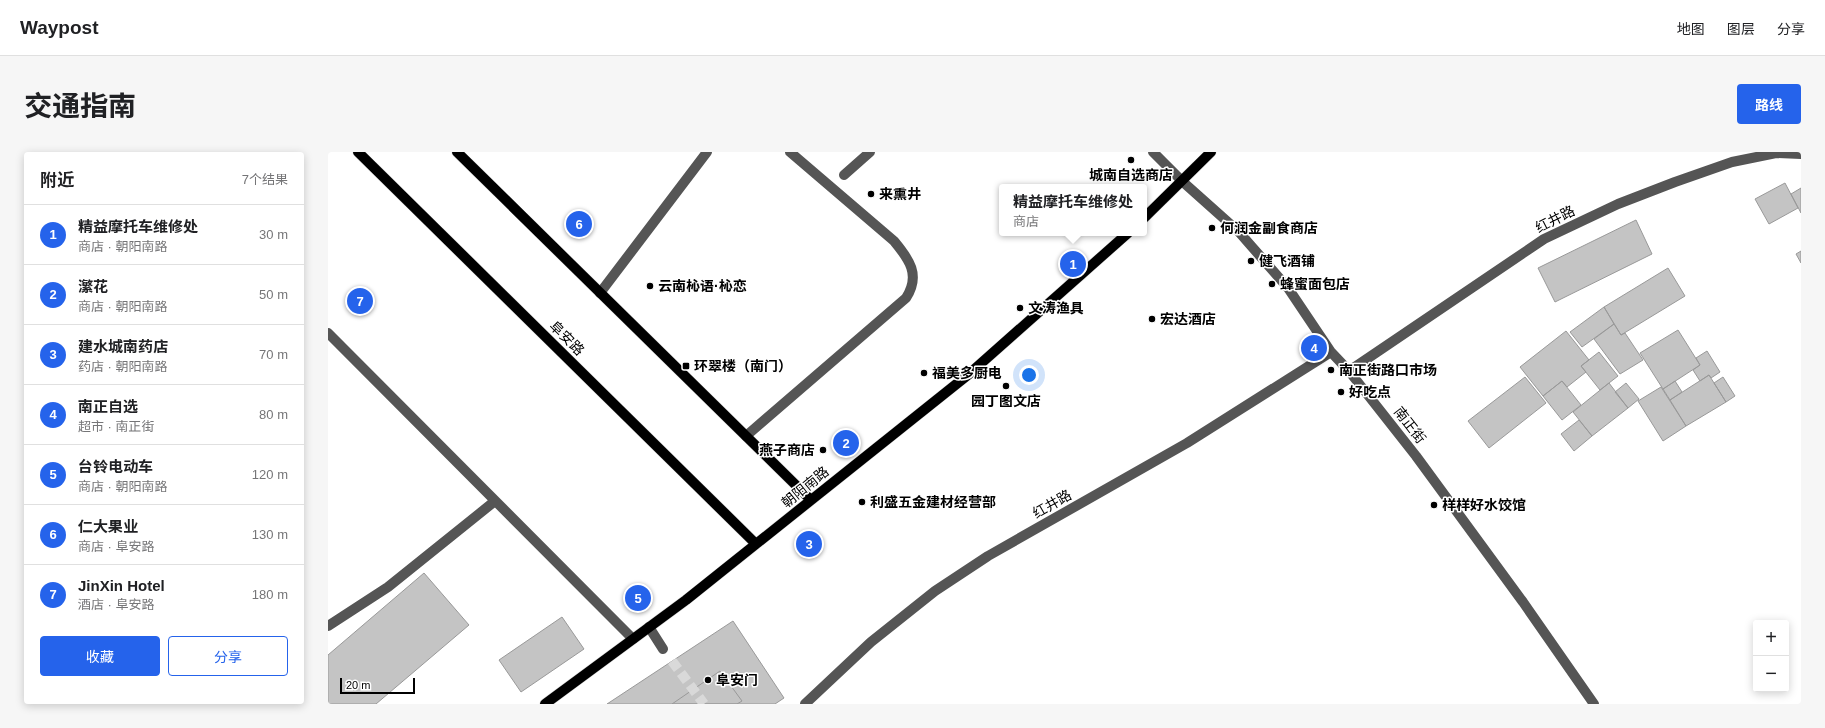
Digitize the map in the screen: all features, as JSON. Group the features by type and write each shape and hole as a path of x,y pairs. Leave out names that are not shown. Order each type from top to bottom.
{"main road":[{"name":"阜安路","path":"358,152 756,544"},
{"path":"457,152 811,500"},
{"path":"1147,215 1211,152"},
{"name":"朝阳南路","path":"544,704 649,627 756,544 969,374 1125,236"}],"street":[{"path":"600,293 707,152"},
{"path":"746,436 906,298 912,289 912,269 908,259 894,241 790,152"},
{"path":"844,175 870,152"},
{"name":"南正街","path":"1153,152 1182,182 1239,232 1288,288 1331,352 1349,371 1416,456 1594,704"},
{"name":"红井路","path":"1349,371 1544,239 1618,204 1732,162 1776,153 1801,154"},
{"path":"328,333 633,639"},
{"name":"红井路","path":"804,704 882,633 935,591 988,556 1187,443 1331,352"},
{"path":"328,626 388,587 495,501"},
{"path":"649,627 663,649"}],"building":[{"path":"1785,183 1798,208 1769,224 1755,199"},
{"path":"1801,188 1801,213 1791,194"},
{"path":"1636,220 1652,254 1555,302 1538,268"},
{"path":"1801,251 1801,263 1796,254"},
{"path":"1668,268 1685,296 1621,335 1604,307"},
{"path":"1604,307 1614,324 1582,347 1570,332"},
{"path":"1614,324 1621,335 1625,333 1643,360 1620,374 1594,339"},
{"path":"1678,330 1700,365 1663,389 1640,353"},
{"path":"1566,331 1589,360 1581,366 1586,372 1567,387 1562,381 1543,396 1520,367"},
{"path":"1707,351 1720,372 1711,378 1709,375 1700,381 1693,370 1700,365 1696,358"},
{"path":"1599,352 1618,376 1600,390 1581,366"},
{"path":"1709,375 1726,402 1686,426 1670,400"},
{"path":"1525,377 1546,403 1489,448 1468,421"},
{"path":"1723,377 1735,396 1726,402 1714,383"},
{"path":"1562,381 1581,405 1562,420 1543,396"},
{"path":"1675,381 1682,392 1670,400 1663,389"},
{"path":"1609,383 1628,408 1592,436 1573,412"},
{"path":"1626,383 1639,399 1628,408 1615,392"},
{"path":"1661,387 1686,426 1663,441 1638,401"},
{"path":"1579,420 1592,436 1574,451 1561,434"},
{"path":"424,573 469,625 376,704 328,704 328,655"},
{"path":"562,617 584,649 521,692 499,660"},
{"name":"阜安门","path":"733,621 784,698 775,704 607,704"},
{"path":"720,671 742,701 737,704 672,704"}],"tunnel":[{"path":"672,661 704,704"}],"place":[{"name":"城南自选商店","path":"1131,160"},
{"name":"来熏井","path":"871,194"},
{"name":"仁大果业","path":"579,224"},
{"name":"何润金副食商店","path":"1212,228"},
{"name":"健飞酒铺","path":"1251,261"},
{"name":"精益摩托车维修处","path":"1073,264"},
{"name":"蜂蜜面包店","path":"1272,284"},
{"name":"云南杺语·杺恋","path":"650,286"},
{"name":"JinXin Hotel","path":"360,301"},
{"name":"文涛渔具","path":"1020,308"},
{"name":"宏达酒店","path":"1152,319"},
{"name":"南正自选","path":"1314,348"},
{"name":"环翠楼（南门）","path":"686,366"},
{"name":"南正街路口市场","path":"1331,370"},
{"name":"福美多厨电","path":"924,373"},
{"name":"园丁图文店","path":"1006,386"},
{"name":"好吃点","path":"1341,392"},
{"name":"瀿花","path":"846,443"},
{"name":"燕子商店","path":"823,450"},
{"name":"利盛五金建材经营部","path":"862,502"},
{"name":"样样好水饺馆","path":"1434,505"},
{"name":"建水城南药店","path":"809,544"},
{"name":"台铃电动车","path":"638,598"},
{"name":"阜安门","path":"708,680"}]}
